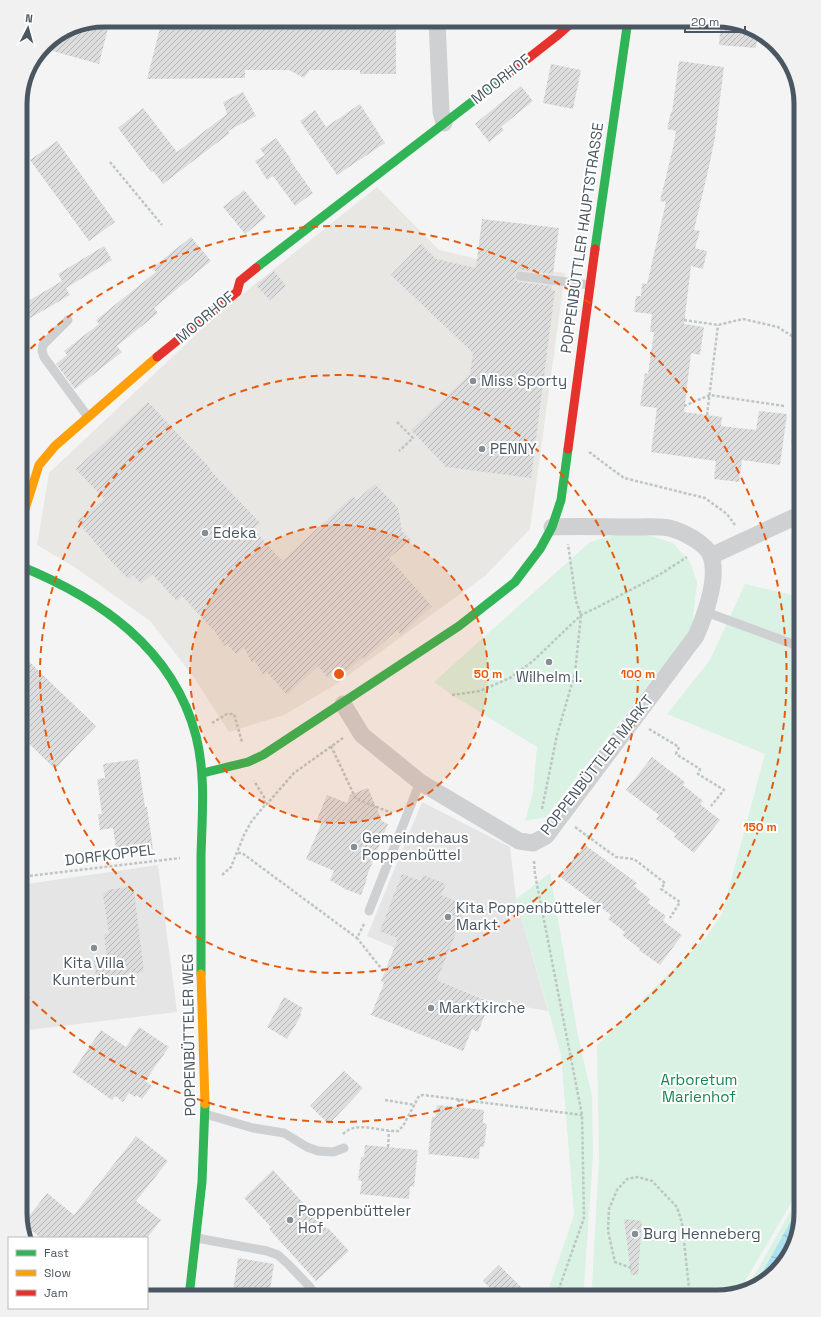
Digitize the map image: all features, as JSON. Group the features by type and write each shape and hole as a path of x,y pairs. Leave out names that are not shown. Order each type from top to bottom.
{"street":[{"path":"437,27 440,112 444,123"},
{"name":"MOORHOF","path":"27,503 39,465 55,446 158,356 237,292 240,281 567,27"},
{"name":"POPPENBÜTTLER HAUPTSTRASSE","path":"203,773 248,762 263,755 343,704 459,626 515,582 540,549 552,527 561,500 607,158 627,27"},
{"path":"552,527 668,528 689,536 707,551 745,540 794,517"},
{"name":"POPPENBÜTTLER MARKT","path":"343,704 362,735 420,782 519,841 533,843 546,836 696,636 706,612 713,572 707,551"},
{"name":"POPPENBÜTTELER WEG","path":"27,569 43,575 85,598 121,624 140,641 159,661 186,708 195,734 203,773 204,800 201,892 201,1009 205,1114 203,1171 197,1238 190,1290"}],"lane":[{"path":"520,276 590,286"},
{"path":"68,320 43,345 42,351 48,363 88,418"},
{"path":"706,612 794,644"},
{"path":"370,911 420,782"},
{"path":"205,1114 253,1128 284,1133 307,1147 318,1151 333,1152 344,1148"},
{"path":"197,1238 267,1251 278,1255 312,1290"}],"path":[{"path":"110,162 162,226"},
{"path":"684,320 718,325 743,319 778,327 794,337"},
{"path":"707,415 718,325"},
{"path":"684,406 710,395 789,407"},
{"path":"397,422 413,438 399,451"},
{"path":"569,438 624,478 705,498 727,514 745,540"},
{"path":"542,811 557,735 575,672 581,615 576,601 568,547 570,526"},
{"path":"452,695 480,691 510,678 533,662 581,615 707,551"},
{"path":"234,714 248,762 255,782 264,797 265,805"},
{"path":"634,719 679,747 676,754 700,769 698,774 724,790 711,806"},
{"path":"201,892 231,867 251,822 294,773 358,728"},
{"path":"331,746 356,799 405,819"},
{"path":"354,803 356,799"},
{"path":"561,816 616,857 634,859 665,883 660,889 680,902 670,918"},
{"path":"533,843 535,874 582,1115 584,1218 558,1290"},
{"path":"238,853 242,853 358,938 384,972"},
{"name":"DORFKOPPEL","path":"27,877 202,855"},
{"path":"358,938 370,911"},
{"path":"341,1136 346,1131 354,1127 398,1131 415,1105 419,1096 423,1095 582,1115"},
{"path":"458,1107 459,1099"},
{"path":"385,1100 415,1105"},
{"path":"388,1147 390,1130"},
{"path":"631,1268 615,1262 608,1231 610,1209 617,1190 627,1179 638,1177 652,1181 677,1207 682,1223 689,1290"}],"shaded area":[{"path":"377,187 439,250 513,267 565,273 530,529 485,576 335,685 284,715 229,732 193,676 150,621 76,568 37,545 49,473 220,312"},
{"name":"Kita Poppenbütteler Markt","path":"422,802 510,847 516,899 548,1011 490,1001 407,968 406,970 388,963 395,948 367,936"},
{"name":"Kita Villa Kunterbunt","path":"158,865 177,1012 27,1030 27,884"}],"green space":[{"path":"625,532 648,535 673,543 690,562 697,582 692,628 546,817 525,821 533,792 537,747 452,695 434,682 590,542"},
{"name":"Arboretum Marienhof","path":"745,584 794,595 794,1198 743,1286 732,1289 717,1290 593,1290 599,1160 597,1045 706,937 722,914 765,754 667,714 710,660"},
{"path":"550,873 578,1036 592,1096 593,1155 584,1286 585,1290 548,1290 574,1215 561,1054 516,899"},
{"path":"794,1205 790,1238 781,1256 768,1271 750,1282"}],"water":[{"path":"794,1216 790,1238 781,1256 768,1271 760,1277"}],"building":[{"path":"108,27 99,64 49,50 65,37 74,33 89,28"},
{"path":"160,27 396,27 396,74 360,74 360,70 310,70 304,78 289,70 245,70 245,78 147,79"},
{"path":"720,27 742,31 757,38 756,48 719,45"},
{"path":"679,61 724,67 715,138 694,230 700,231 695,248 707,251 703,269 691,266 684,324 704,327 700,355 691,353 684,412 722,417 721,426 756,430 759,411 787,414 780,465 742,460 739,482 714,479 716,461 651,452 657,408 640,406 645,373 648,374 654,332 650,332 652,314 634,312 636,296 641,296 642,283 647,284 666,202 660,201 676,131 667,129 672,112"},
{"path":"551,64 581,70 573,109 543,103"},
{"path":"521,86 533,101 501,127 504,130 489,142 475,124"},
{"path":"243,92 256,116 228,131 230,133 163,184 153,171 151,172 118,128 143,108 177,152 227,114 223,102"},
{"path":"360,104 385,143 337,175 300,121 315,110 326,127"},
{"path":"276,138 313,193 295,206 273,176 267,180 255,161 265,155 260,149"},
{"path":"57,141 115,222 89,241 30,160"},
{"path":"244,190 266,217 245,234 223,207"},
{"path":"482,219 559,228 553,274 520,270 516,272 514,276 519,282 552,286 551,290 555,290 531,478 446,467 411,430 470,374 473,353 391,275 421,244 436,259 476,268"},
{"path":"191,237 211,261 154,308 158,313 117,346 122,352 75,389 56,364 67,355 64,351 99,324 96,320 156,272 152,268"},
{"path":"104,246 112,260 66,288 70,295 27,320 27,302 62,281 58,274"},
{"path":"274,271 286,286 270,300 256,285"},
{"path":"148,402 260,523 253,529 282,561 353,496 357,500 375,484 398,508 402,531 411,540 389,558 432,606 401,635 397,630 365,659 363,657 344,674 339,668 328,678 318,666 287,695 267,672 263,675 254,660 252,663 244,647 236,654 227,644 224,646 214,630 182,596 177,601 152,574 141,584 133,575 128,579 77,521 104,499 76,469"},
{"path":"27,660 96,726 55,769 27,742"},
{"path":"652,757 685,782 683,785 703,801 700,804 720,820 694,853 674,837 676,834 656,819 659,815 626,790"},
{"path":"138,759 153,849 117,854 113,828 100,830 98,814 102,814 97,779 105,778 103,764"},
{"name":"Gemeindehaus Poppenbüttel","path":"368,788 382,821 388,824 366,878 367,879 361,895 345,889 330,880 334,871 306,859 322,822 317,819 327,795 347,803 350,795"},
{"path":"585,845 637,883 634,886 650,899 648,903 666,916 663,921 682,935 660,965 639,950 640,949 622,935 625,932 608,919 611,915 559,876"},
{"path":"402,874 421,881 423,875 446,884 441,895 467,906 437,980 490,1002 478,1032 472,1029 463,1051 371,1015 384,983 381,981 397,941 397,938 380,931"},
{"path":"128,887 134,891 144,972 110,977 109,975 96,976 94,960 107,959 104,934 109,934 103,895 107,890"},
{"path":"284,997 303,1008 300,1014 302,1014 287,1039 267,1027"},
{"path":"139,1027 169,1047 145,1081 152,1086 142,1099 129,1093 123,1102 115,1096 112,1100 72,1072 101,1030 126,1047"},
{"path":"344,1071 363,1088 329,1124 310,1106"},
{"path":"437,1105 484,1110 483,1123 487,1124 484,1147 480,1147 479,1159 428,1154 432,1117 435,1117"},
{"path":"136,1136 168,1161 136,1201 161,1220 148,1237 40,1237 29,1229 28,1218 47,1193 74,1215"},
{"path":"365,1145 418,1150 414,1187 410,1186 409,1199 360,1194 362,1181 358,1180 361,1157 364,1157"},
{"name":"Poppenbütteler Hof","path":"273,1170 349,1251 316,1281 269,1229 271,1227 244,1198"},
{"path":"624,1219 642,1221 638,1275 631,1275"},
{"path":"238,1258 274,1264 270,1290 233,1290"},
{"path":"499,1265 524,1290 492,1290 483,1281"}],"traffic: fast":[{"path":"595,249 627,27"},
{"path":"256,268 512,71"},
{"path":"203,773 248,762 263,755 459,626 515,582 540,549 552,527 561,500 568,449"},
{"path":"27,569 78,594 129,630 151,652 170,677 185,705 196,736 202,781 201,974"},
{"path":"190,1290 202,1182 205,1104"}],"traffic: slow":[{"path":"27,503 39,465 55,446 157,357"},
{"path":"201,974 205,1104"}],"traffic: jam":[{"path":"512,71 567,27"},
{"path":"568,449 595,249"},
{"path":"157,357 237,292 240,281 256,268"}],"place":[{"name":"Miss Sporty","path":"473,381"},
{"name":"PENNY","path":"482,449"},
{"name":"Edeka","path":"205,533"},
{"name":"Wilhelm I.","path":"549,662"},
{"name":"Gemeindehaus Poppenbüttel","path":"354,847"},
{"name":"Kita Poppenbütteler Markt","path":"448,917"},
{"name":"Kita Villa Kunterbunt","path":"94,948"},
{"name":"Marktkirche","path":"431,1008"},
{"name":"Poppenbütteler Hof","path":"290,1220"},
{"name":"Burg Henneberg","path":"635,1234"}]}
